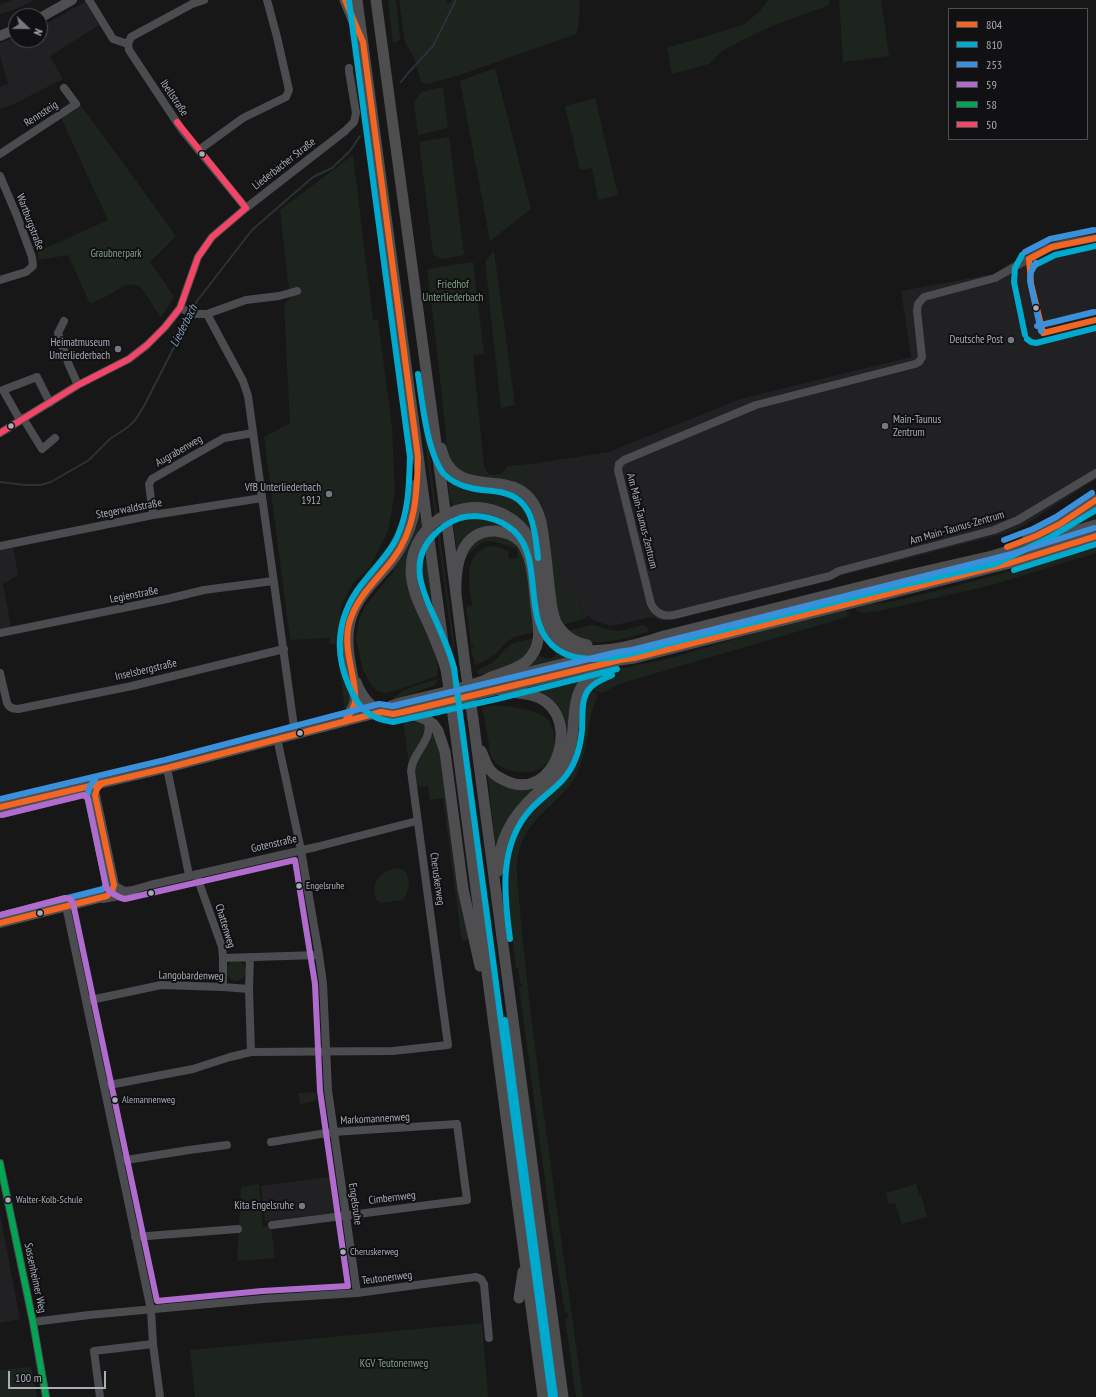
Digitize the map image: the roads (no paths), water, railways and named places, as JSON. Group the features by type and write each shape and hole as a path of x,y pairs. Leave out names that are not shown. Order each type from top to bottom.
{"highway":[{"path":"345,0 363,42"},
{"path":"358,0 543,1397"},
{"path":"376,0 563,1397"},
{"path":"430,402 445,461 450,468 459,475 470,480 504,484 518,489 530,498 538,511 543,532 552,606 556,621 564,633 576,642 598,645 613,644 649,636 664,636"},
{"path":"345,721 355,702 348,644 348,633 351,618 361,597 392,560 407,536 415,503 418,457"},
{"path":"992,556 1004,549 1060,524 1096,500"},
{"path":"446,668 413,588 411,574 412,559 421,537 432,524 452,512 471,508 492,510 506,515 528,536 534,548 539,568 546,620 550,630 561,642 570,648 582,651 599,651 629,646"},
{"path":"480,682 490,682 602,655 664,636 896,578 992,556 1096,524"},
{"path":"352,672 358,688 366,700 382,712 391,706 480,682 505,673 524,662 532,655 536,647 538,631 532,573 529,557 524,546 516,538 499,532 487,532 475,537 466,545 460,556 456,572 456,594"},
{"path":"403,712 496,691 620,660 634,658 1010,563 1096,536"},
{"path":"497,903 498,863 502,843 519,810 554,779 565,763 572,745 575,703 580,688 596,674 620,666 634,658"},
{"path":"472,719 486,763 490,770 502,780 515,784 526,784 536,781 551,770 559,754 561,736 560,725 552,708 546,702 531,695 496,691"},
{"path":"427,720 433,724 438,731 446,752 463,888 476,950 492,1009"},
{"path":"519,1298 525,1258"}],"main road":[{"path":"48,14 72,0"},
{"path":"0,807 167,768 277,738 382,712 393,714 403,712 427,720"},
{"path":"95,795 102,783"},
{"path":"86,787 95,795 114,885 110,894 96,900"},
{"name":"Gotenstraße","path":"0,922 96,900"}],"street":[{"path":"89,0 113,39 128,44 131,37 192,4 204,0"},
{"path":"199,150 243,118 286,97 289,90 267,0"},
{"name":"Ibellstraße","path":"128,44 128,50 182,130 246,208"},
{"name":"Liederbacher Straße","path":"0,433 78,385 129,359 165,327 187,311 191,280 198,257 212,237 246,208 345,131 354,122 356,113 348,71 349,68"},
{"name":"Rennsteig","path":"0,154 76,104 64,88"},
{"name":"Wartburgstraße","path":"0,176 20,223 32,257 33,266 26,272 0,280"},
{"name":"Am Main-Taunus-Zentrum","path":"1096,238 1048,248 995,278 924,297 918,304 917,311 922,357 919,362 915,364 752,406 624,460 618,464 618,470 651,604 658,613 666,616 830,576 839,571 994,530 1018,520 1096,473"},
{"path":"187,311 207,314 246,300 279,296 297,291"},
{"path":"207,314 243,381 248,396 295,734"},
{"path":"64,321 58,333 69,365 78,385"},
{"path":"50,403 37,377 3,390 42,449 55,438"},
{"name":"Augrabenweg","path":"153,515 149,484 152,479 224,438 253,433"},
{"name":"Stegerwaldstraße","path":"0,546 153,515 262,498"},
{"name":"Legienstraße","path":"0,633 204,590 273,581"},
{"name":"Inselsbergstraße","path":"0,673 6,703 13,709 18,709 132,686 284,649"},
{"name":"Cheruskerweg","path":"327,1051 393,1052 448,1045 411,767 413,760 428,735 429,724 427,720"},
{"name":"Engelsruhe","path":"277,738 301,850 320,955 323,983 328,1090 357,1293"},
{"name":"Chattenweg","path":"167,768 193,874 222,947 223,987"},
{"name":"Gotenstraße","path":"114,885 124,890 136,889 417,821"},
{"name":"Gotenstraße","path":"96,900 125,895 136,889"},
{"path":"66,906 151,1310 153,1344 160,1397"},
{"name":"Langobardenweg","path":"223,958 320,955"},
{"path":"250,957 249,989 251,1052"},
{"name":"Langobardenweg","path":"86,1001 161,985 249,989"},
{"path":"104,1086 193,1069 251,1052 327,1051"},
{"name":"Markomannenweg","path":"271,1142 333,1132 457,1124 467,1200"},
{"path":"120,1161 227,1145"},
{"name":"Sossenheimer Weg","path":"0,1163 33,1322 46,1397"},
{"name":"Cimbernweg","path":"272,1225 467,1200"},
{"path":"136,1237 238,1229"},
{"name":"Teutonenweg","path":"33,1322 263,1299 357,1293 476,1277 481,1279 484,1284 489,1338"},
{"path":"100,1397 94,1351 153,1344"}],"waterway":[{"name":"Liederbach","path":"401,82 433,46 456,0"},
{"name":"Liederbach","path":"192,310 197,301 252,230 313,177 332,168 350,151 360,136"},
{"name":"Liederbach","path":"0,482 25,485 41,485 51,482 89,460 110,439 128,427 136,419 144,406 191,314"}],"place":[{"name":"Deutsche Post","path":"1011,340"},
{"name":"Heimatmuseum Unterliederbach","path":"118,349"},
{"name":"Main-Taunus Zentrum","path":"885,426"},
{"name":"VfB Unterliederbach 1912","path":"329,494"},
{"name":"Engelsruhe","path":"299,886"},
{"name":"Alemannenweg","path":"115,1100"},
{"name":"Walter-Kolb-Schule","path":"8,1200"},
{"name":"Kita Engelsruhe","path":"302,1206"},
{"name":"Cheruskerweg","path":"343,1252"}],"park label":[{"name":"Graubnerpark","path":"116,254"},
{"name":"Friedhof Unterliederbach","path":"453,291"},
{"name":"KGV Teutonenweg","path":"394,1364"}]}
